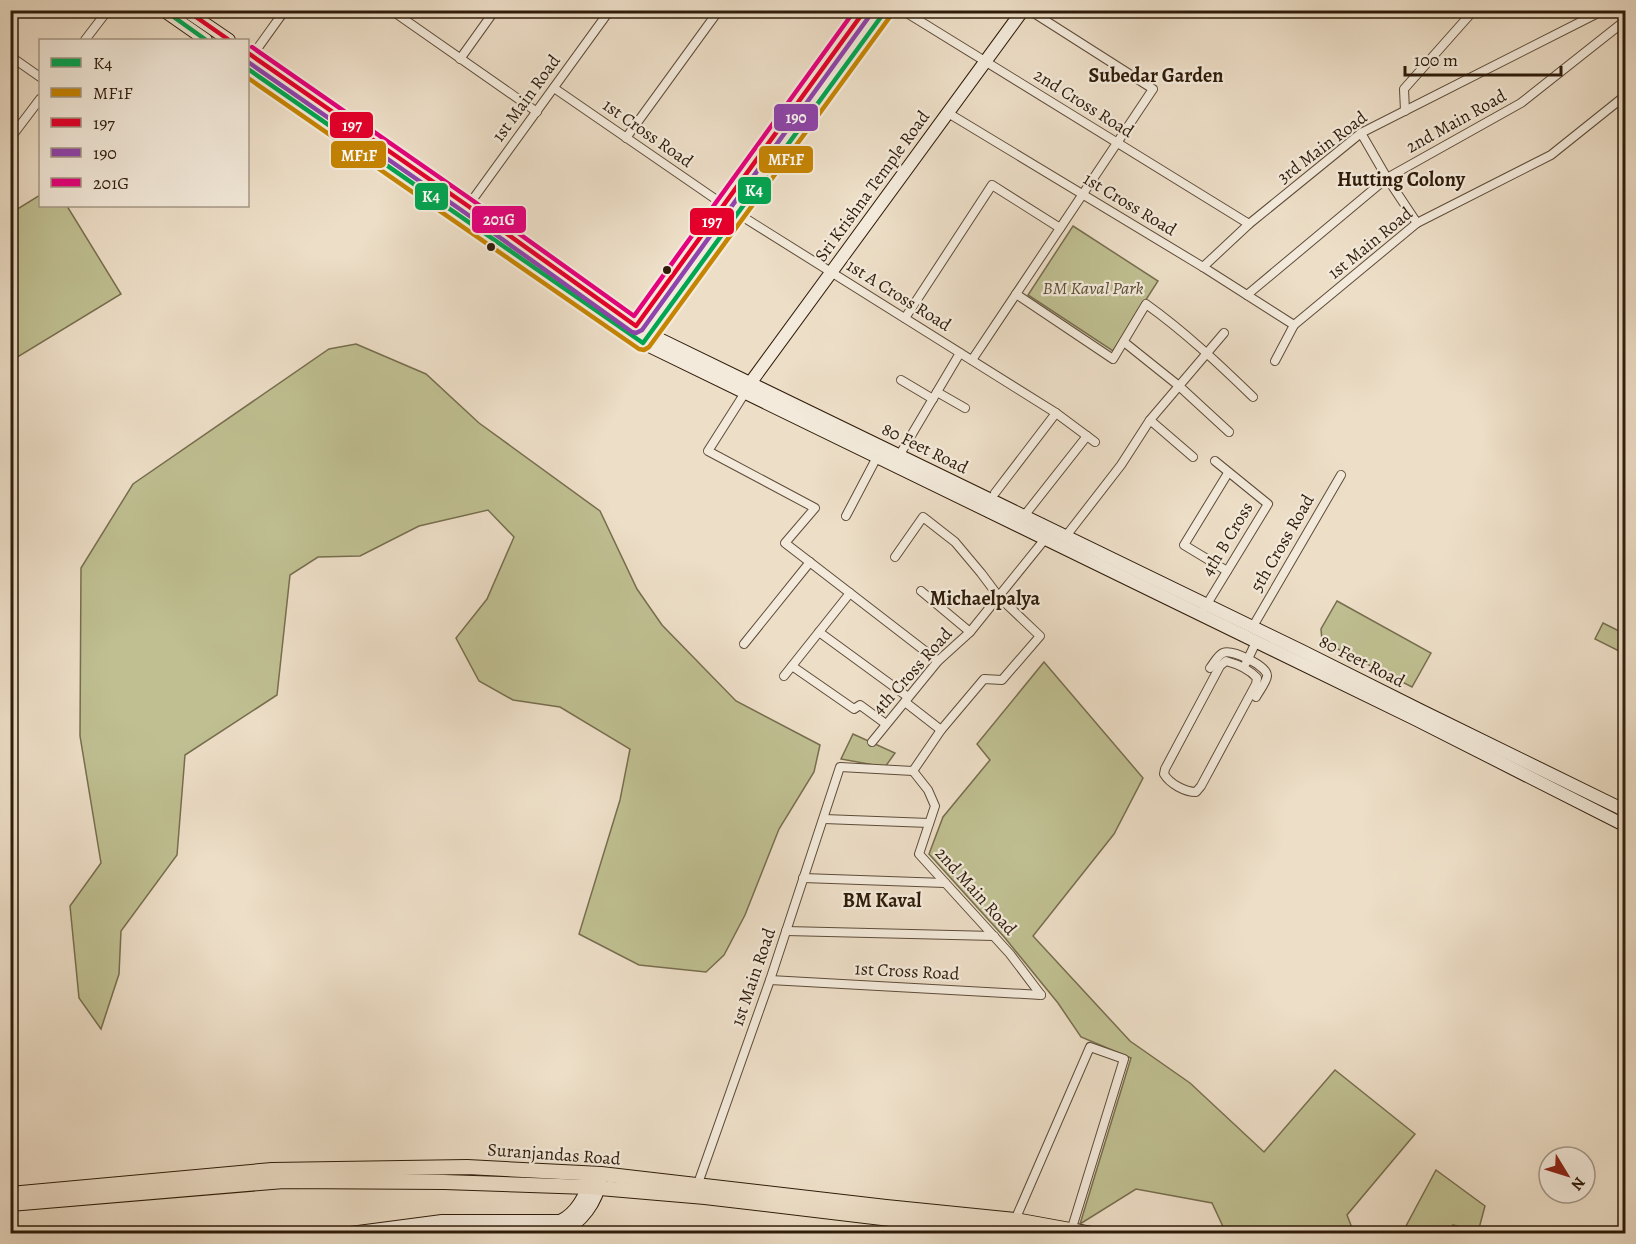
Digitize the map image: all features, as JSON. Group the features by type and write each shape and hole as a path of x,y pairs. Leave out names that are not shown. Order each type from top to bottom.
{"main road":[{"path":"163,10 205,39"},
{"path":"185,10 228,39"},
{"path":"633,331 865,10"},
{"path":"646,338 886,10"},
{"name":"Sri Krishna Temple Road","path":"748,387 1023,10"},
{"name":"80 Feet Road","path":"250,55 468,206 538,264"},
{"name":"80 Feet Road","path":"249,70 538,264 633,331 1066,536 1204,610 1255,641 1626,826"},
{"name":"80 Feet Road","path":"748,387 877,457 1045,539 1204,610 1252,628 1626,811"},
{"name":"Suranjandas Road","path":"10,1204 242,1179"},
{"name":"Suranjandas Road","path":"10,1194 242,1179 444,1182 595,1181 695,1190 1016,1227 1092,1233"},
{"path":"343,1233 442,1221 560,1221 568,1218 595,1181"},
{"path":"421,1233 562,1231 574,1226 592,1203 595,1181"}],"street":[{"path":"86,39 108,10"},
{"path":"250,55 285,10"},
{"path":"391,10 537,112"},
{"path":"460,59 495,10"},
{"name":"1st Main Road","path":"468,206 610,10"},
{"path":"626,138 719,10"},
{"name":"2nd Cross Road","path":"902,10 1249,224"},
{"path":"972,360 1153,89 1029,10"},
{"path":"1405,111 1404,89 1474,10"},
{"name":"3rd Main Road","path":"1203,267 1249,224 1361,133 1604,10"},
{"name":"2nd Main Road","path":"1247,295 1388,178 1521,103 1626,20"},
{"path":"10,56 39,76"},
{"name":"1st Cross Road","path":"554,88 724,206"},
{"name":"1st Main Road","path":"1275,361 1294,325 1417,223 1551,155 1626,95"},
{"path":"11,135 39,100"},
{"name":"1st Cross Road","path":"948,112 1294,325"},
{"path":"1361,133 1417,223"},
{"path":"904,318 992,185 1060,228"},
{"name":"1st A Cross Road","path":"724,206 1056,412 1095,442"},
{"path":"1016,294 1113,359 1146,304 1208,353 1253,397"},
{"path":"1066,536 1121,465 1150,420 1224,333"},
{"path":"1124,342 1179,386 1228,432"},
{"path":"899,456 960,353"},
{"path":"901,380 965,408"},
{"path":"748,387 708,451 815,508 785,543 939,661"},
{"path":"995,493 1056,412"},
{"path":"1150,420 1193,457"},
{"path":"1024,516 1088,436"},
{"path":"846,516 877,457"},
{"path":"1215,461 1228,473 1184,545 1227,571"},
{"name":"4th B Cross","path":"1204,610 1268,504 1228,473"},
{"name":"5th Cross Road","path":"1252,628 1341,475"},
{"path":"895,557 923,517 955,542 999,597 1040,636 1002,680 984,679 940,730 913,771"},
{"name":"4th Cross Road","path":"872,742 939,661 970,632 1045,539"},
{"path":"744,644 810,562"},
{"path":"921,591 970,632"},
{"path":"784,676 850,593"},
{"path":"819,632 906,699 940,730"},
{"path":"1242,668 1255,641"},
{"path":"1210,668 1223,652 1247,658 1264,668 1267,678 1256,697"},
{"path":"1226,661 1242,668 1257,678 1256,684 1201,786 1196,792 1190,792 1168,780 1164,774 1165,769 1220,666 1226,661"},
{"path":"792,666 854,709 860,705 886,724"},
{"name":"1st Main Road","path":"695,1190 770,980 840,767 913,771"},
{"name":"2nd Main Road","path":"913,771 928,790 935,806 919,854 1010,954 1041,995"},
{"path":"824,819 929,823"},
{"path":"803,878 945,883"},
{"path":"786,931 994,936"},
{"name":"1st Cross Road","path":"770,980 1041,995"},
{"path":"1016,1227 1090,1047 1124,1059 1071,1231"}],"green space":[{"path":"39,196 39,207 68,207 121,294 11,361 11,213"},
{"name":"BM Kaval Park","path":"1073,226 1158,281 1113,351 1028,295"},
{"path":"356,344 426,374 479,423 600,511 637,589 662,625 736,701 820,745 814,772 779,829 745,915 724,955 706,972 639,965 579,934 620,800 630,749 560,707 513,700 479,681 456,638 487,599 514,537 488,510 419,526 360,556 318,557 290,575 277,695 185,755 177,855 121,931 119,974 101,1029 79,998 70,906 101,863 80,736 81,568 133,484 329,349"},
{"path":"1337,601 1431,653 1412,687 1322,641 1321,629"},
{"path":"1603,623 1625,634 1625,654 1595,639"},
{"path":"1044,662 1143,778 1114,834 1033,936 1130,1041 1190,1083 1264,1152 1335,1070 1415,1134 1347,1215 1354,1233 1226,1233 1212,1203 1136,1189 1080,1224 1131,1058 1081,1037 1058,1003 1005,938 929,854 943,817 990,760 977,744"},
{"path":"853,734 895,753 885,767 841,759"},
{"path":"1436,1170 1485,1206 1478,1232 1453,1225 1450,1234 1406,1226"}],"transit line":[{"name":"K4","path":"164,10 205,39"},
{"name":"197","path":"186,10 228,39"},
{"name":"201G","path":"252,47 634,316 855,10"},
{"name":"197","path":"249,54 636,326 865,10"},
{"name":"K4","path":"249,70 643,343 886,10"},
{"name":"190","path":"249,63 636,333 642,330 871,14"},
{"name":"MF1F","path":"249,79 639,349 644,350 649,347 892,14"}],"district":[{"name":"Subedar Garden","path":"1156,75"},
{"name":"Hutting Colony","path":"1401,179"},
{"name":"Michaelpalya","path":"985,598"},
{"name":"BM Kaval","path":"882,900"}]}
